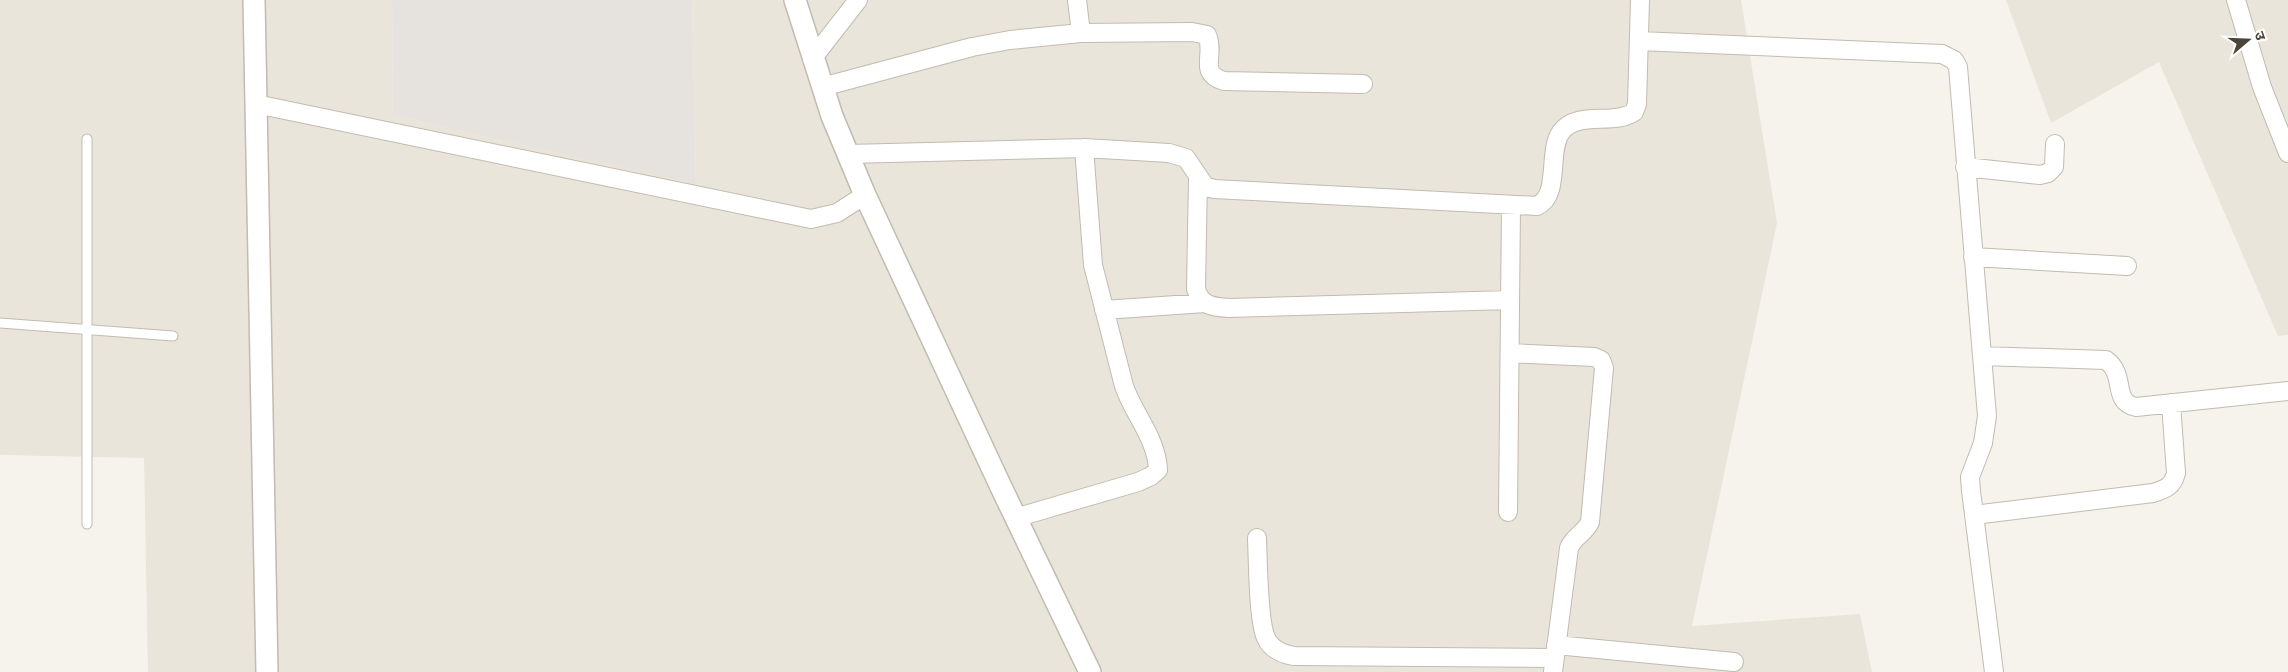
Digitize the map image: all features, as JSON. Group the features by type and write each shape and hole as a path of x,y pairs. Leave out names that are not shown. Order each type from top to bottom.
{"street":[{"path":"254,0 267,672"},
{"path":"795,0 812,60 865,195 1015,518 1090,672"},
{"path":"812,60 858,0"},
{"path":"1077,0 1081,33"},
{"path":"848,154 1084,148 1178,155 1186,158 1205,186 1231,191 1537,206 1544,202 1550,193 1558,140 1567,126 1574,122 1619,118 1634,112 1637,104 1640,0"},
{"path":"2236,0 2262,87 2288,153"},
{"path":"822,87 989,43 1081,33 1201,33 1207,35 1210,41 1210,73 1214,78 1224,82 1363,84"},
{"path":"1639,41 1949,56 1958,67 1986,423 1984,443 1970,477 1994,672"},
{"path":"256,104 811,218 837,213 865,195"},
{"path":"1965,167 2040,175 2048,173 2054,167 2055,144"},
{"path":"1015,518 1138,482 1151,476 1158,470 1154,446 1129,400 1124,386 1093,265 1084,148"},
{"path":"1198,177 1196,289 1199,298 1215,307 1510,300"},
{"path":"1508,512 1511,205"},
{"path":"1973,257 2127,266"},
{"path":"1104,310 1205,303"},
{"path":"1510,353 1594,357 1601,360 1604,368 1590,522 1587,529 1573,539 1569,548 1555,659"},
{"path":"1982,356 2106,360 2113,365 2118,373 2121,399 2127,405 2136,407 2288,391"},
{"path":"1974,515 2153,493 2166,489 2174,482 2176,473 2172,403"},
{"path":"1257,538 1263,622 1266,637 1272,646 1283,654 1294,656 1734,662"}],"lane":[{"path":"87,139 88,524"},
{"path":"0,323 173,336"}],"shaded area":[{"path":"0,0 392,0 393,115 696,183 692,0 1741,0 1777,223 1692,626 1860,614 1872,672 148,672 144,458 0,455"},
{"path":"392,0 692,0 696,184 393,115"},
{"path":"2006,0 2288,0 2288,335 2278,336 2159,62 2051,123"}]}
